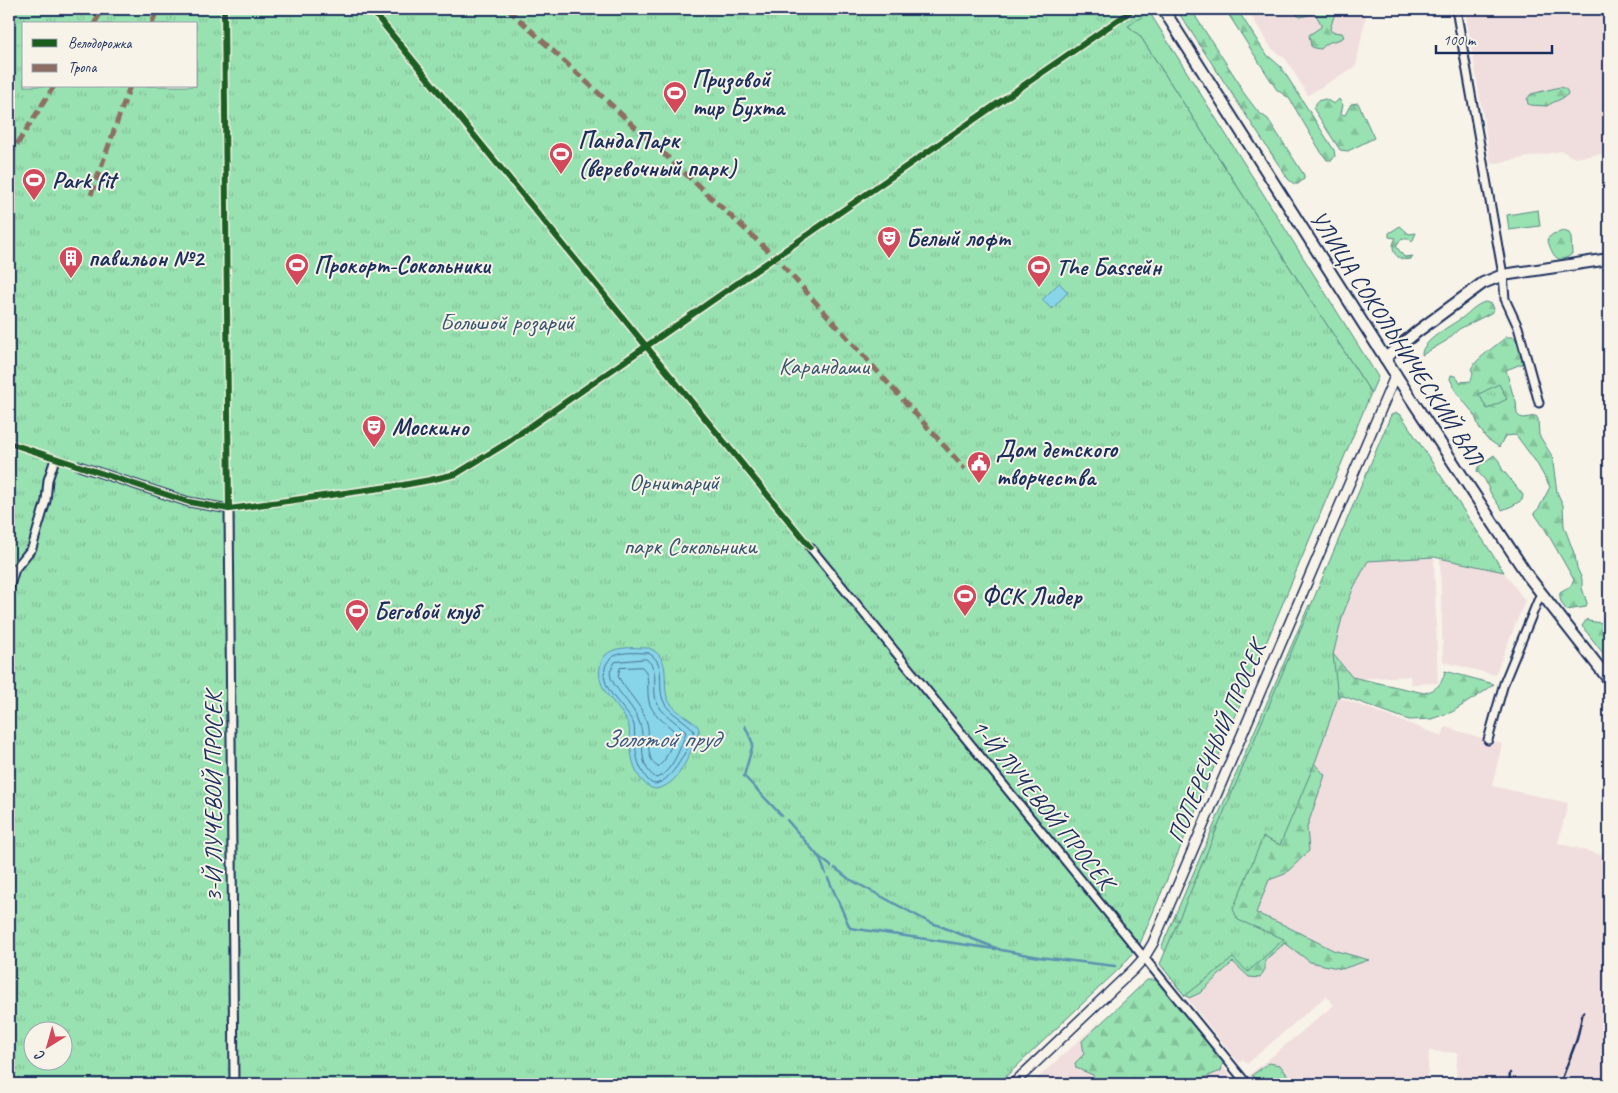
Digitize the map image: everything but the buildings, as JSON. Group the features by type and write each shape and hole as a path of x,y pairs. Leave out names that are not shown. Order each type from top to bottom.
{"main road":[{"name":"УЛИЦА СОКОЛЬНИЧЕСКИЙ ВАЛ","path":"1163,9 1385,358 1541,593 1609,680"},
{"path":"1385,358 1483,283 1504,275 1609,258"}],"street":[{"path":"1456,9 1504,275 1505,299 1518,327 1539,403"},
{"name":"ПОПЕРЕЧНЫЙ ПРОСЕК","path":"1013,1084 1144,958 1153,943 1396,374"},
{"path":"9,589 15,569 32,548 46,501 48,480 55,459"},
{"name":"3-Й ЛУЧЕВОЙ ПРОСЕК","path":"79,466 189,502 229,509 234,1084"},
{"name":"1-Й ЛУЧЕВОЙ ПРОСЕК","path":"810,547 1247,1084"},
{"path":"1488,740 1504,683 1541,593"}],"shaded area":[{"path":"1247,9 1367,9 1356,66 1308,95 1285,58 1272,49"},
{"path":"1465,9 1609,9 1609,153 1575,158 1562,151 1491,164"},
{"path":"1434,557 1438,683 1411,684 1410,676 1337,680 1333,655 1343,614 1368,560"},
{"path":"1440,559 1504,572 1525,601 1495,675 1443,662"},
{"path":"1338,697 1442,736 1445,727 1502,744 1492,786 1568,803 1558,843 1609,857 1609,1084 1456,1084 1457,1053 1429,1051 1427,1084 1256,1084 1249,1075 1334,1005 1326,996 1247,1064 1243,1060 1239,1063 1185,996 1234,958 1238,920 1280,844 1316,760"},
{"path":"1099,1022 1151,1084 1031,1084"},
{"path":"1215,1058 1237,1084 1186,1084"}],"green space":[{"name":"парк Сокольники","path":"9,9 1138,9 1143,16 1128,26 1140,36 1371,393 1139,946 1121,967 998,1084 9,1084"},
{"path":"1192,9 1239,83 1240,88 1258,112 1268,119 1304,175 1304,179 1298,184 1294,184 1288,179 1180,15 1178,11"},
{"path":"1225,9 1237,9 1265,53 1281,67 1334,150 1335,156 1332,160 1327,160 1321,152 1289,98 1277,90"},
{"path":"1295,9 1340,9 1335,13 1330,29 1332,32 1342,33 1344,37 1329,42 1321,49 1314,48 1311,46 1309,35 1321,27 1321,24 1315,13 1301,17 1297,15"},
{"path":"1148,10 1378,377 1371,393 1140,36 1127,25"},
{"path":"1560,87 1565,89 1568,94 1561,99 1547,106 1528,104 1527,99 1531,94"},
{"path":"1325,99 1334,104 1339,99 1343,105 1341,114 1345,115 1351,104 1358,103 1374,138 1348,151 1340,150 1313,108 1318,101"},
{"path":"1538,210 1540,226 1509,230 1507,215"},
{"path":"1400,226 1409,234 1416,233 1412,242 1408,238 1400,240 1396,246 1404,257 1413,256 1411,259 1402,259 1395,254 1393,247 1396,238 1389,237 1389,233"},
{"path":"1564,231 1569,233 1571,237 1572,254 1566,258 1558,259 1547,239 1553,234"},
{"path":"1485,302 1492,304 1494,309 1491,313 1459,329 1446,341 1422,355 1426,344 1475,307"},
{"path":"1506,337 1514,337 1523,353 1524,363 1506,370 1516,401 1517,414 1524,418 1536,416 1538,419 1539,435 1552,456 1557,492 1563,505 1564,526 1582,579 1582,588 1587,603 1586,607 1567,610 1560,600 1560,593 1570,587 1574,580 1534,513 1539,508 1550,487 1536,462 1516,435 1505,436 1499,447 1486,438 1474,414 1457,393 1450,379 1451,375 1455,376 1460,382 1471,381 1473,373 1471,369 1474,365"},
{"path":"1499,384 1507,399 1487,409 1479,394"},
{"path":"1396,413 1401,415 1504,572 1434,557 1368,561 1354,587 1343,614 1333,655 1338,697 1316,760 1280,845 1263,837 1233,909 1238,920 1284,939 1248,972 1233,958 1185,996 1160,964 1391,415"},
{"path":"1494,455 1502,469 1523,495 1522,500 1502,510 1491,494 1485,480 1477,471 1478,467"},
{"path":"1309,605 1321,607 1333,654 1352,677 1424,693 1438,686 1445,671 1494,684 1452,712 1431,719 1409,720 1343,696 1333,699 1311,760 1325,775 1307,827 1309,851 1285,874 1269,880 1256,913 1333,950 1369,960 1342,969 1310,962 1285,943 1265,960 1265,969 1260,978 1249,977 1233,962 1200,993 1189,998 1173,980 1171,956 1161,948"},
{"path":"1587,619 1588,621 1609,624 1609,661 1582,626"},
{"path":"1147,980 1156,980 1223,1062 1221,1071 1198,1080 1194,1084 1098,1084 1093,1075 1076,1068 1075,1063 1084,1054 1082,1041"},
{"path":"1269,1063 1280,1065 1294,1084 1259,1084 1252,1075"}],"water":[{"path":"1059,283 1068,292 1052,309 1042,300"},
{"name":"Золотой пруд","path":"621,648 649,648 661,657 665,670 666,690 669,701 676,709 697,725 699,729 687,759 677,776 664,787 655,789 643,782 636,770 633,763 629,726 620,710 604,689 600,673 601,663 609,653"}],"waterway":[{"path":"745,726 753,744 744,776 782,816"},
{"path":"787,820 818,856 831,866"},
{"path":"819,857 826,874"},
{"path":"835,868 849,879 927,921 1001,950 1039,957 1115,966"},
{"path":"828,878 850,928 995,949"}],"railway":[{"path":"1560,1084 1577,1039 1583,1012"},
{"path":"1509,1084 1510,1073"}],"marked path":[{"path":"95,22 103,9"},
{"path":"153,22 157,9"},
{"path":"508,9 775,257 965,469"},
{"path":"9,157 53,88"},
{"path":"91,195 129,88"}],"cycle path":[{"path":"224,9 229,509"},
{"path":"371,9 810,547"},
{"path":"9,443 189,502 229,509 403,485 456,474 502,446 1134,9"}],"place":[{"name":"Призовой тир Бухта","path":"675,114"},
{"name":"ПандаПарк (веревочный парк)","path":"561,175"},
{"name":"Park fit","path":"34,201"},
{"name":"Белый лофт","path":"889,259"},
{"name":"павильон №2","path":"71,279"},
{"name":"Прокорт-Сокольники","path":"297,286"},
{"name":"The Баssейн","path":"1039,288"},
{"name":"Москино","path":"374,448"},
{"name":"Дом детского творчества","path":"979,484"},
{"name":"ФСК Лидер","path":"965,617"},
{"name":"Беговой клуб","path":"357,632"}],"park label":[{"name":"Большой розарий","path":"507,322"},
{"name":"Карандаши","path":"824,366"},
{"name":"Орнитарий","path":"674,482"}]}
